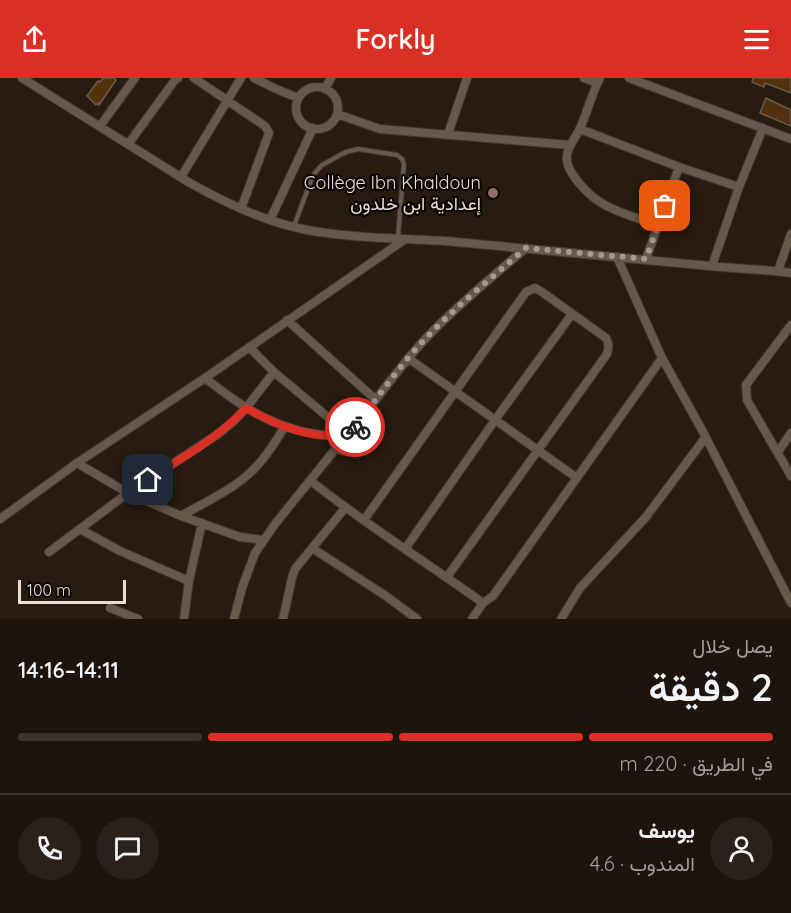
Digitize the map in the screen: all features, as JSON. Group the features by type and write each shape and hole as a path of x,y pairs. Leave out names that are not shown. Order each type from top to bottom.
{"street":[{"path":"22,78 214,196 241,209 293,226 324,232 791,273"},
{"path":"100,126 135,78"},
{"path":"129,143 178,78"},
{"path":"194,78 266,126 269,133 241,209"},
{"path":"181,177 241,78"},
{"path":"254,78 298,98"},
{"path":"325,89 331,78"},
{"path":"448,134 466,78"},
{"path":"584,78 598,81 580,129 570,145 567,157 570,170 590,194 605,205 658,225"},
{"path":"629,78 791,139"},
{"path":"310,88 325,89 336,99 337,114 331,123 323,128 313,128 304,124 297,117 298,98 310,88"},
{"path":"337,114 380,129 570,145"},
{"path":"270,220 313,128"},
{"path":"712,266 739,187 764,128"},
{"path":"580,129 739,187"},
{"path":"646,259 679,167"},
{"path":"778,271 791,234"},
{"path":"0,519 401,239"},
{"path":"353,429 429,334 526,248"},
{"path":"617,257 662,358 791,603"},
{"path":"364,520 526,292 535,288 606,338 609,348 607,354 447,577"},
{"path":"405,549 572,314"},
{"path":"287,320 376,400"},
{"path":"791,325 746,386 747,400 791,477"},
{"path":"249,347 274,372 341,428"},
{"path":"408,358 577,478"},
{"path":"472,619 483,603 493,596 662,358"},
{"path":"49,552 128,493 233,422 274,372"},
{"path":"205,378 246,408 284,428 334,436"},
{"path":"181,516 235,484 252,471 284,428"},
{"path":"341,428 353,429 357,439 355,446 344,450 337,447 335,433 341,428"},
{"path":"561,619 580,588 646,517 705,438"},
{"path":"778,452 790,438"},
{"path":"234,619 255,553 337,447"},
{"path":"77,464 128,493 181,516 240,537 263,540"},
{"path":"310,481 345,508 483,603"},
{"path":"283,619 295,569 345,508"},
{"path":"184,619 189,580 202,523"},
{"path":"80,529 120,551 189,580"},
{"path":"312,548 417,619"},
{"path":"110,608 138,619"}],"lane":[{"path":"293,226 313,175 322,165 346,152 358,149 397,155 405,164 401,239"}],"building":[{"path":"103,78 116,80 99,105 98,103 96,105 87,96"},
{"path":"753,78 791,78 791,93 765,83 764,87 752,82"},
{"path":"766,98 791,110 791,126 760,113"}],"way so far":[{"path":"355,427 429,334 526,248 646,259 665,206"}],"place":[{"name":"Collège Ibn Khaldoun إعدادية ابن خلدون","path":"493,193"}],"route":[{"path":"148,480 218,434 246,408 284,428 303,433 334,436 341,428 353,429 355,427"}]}
